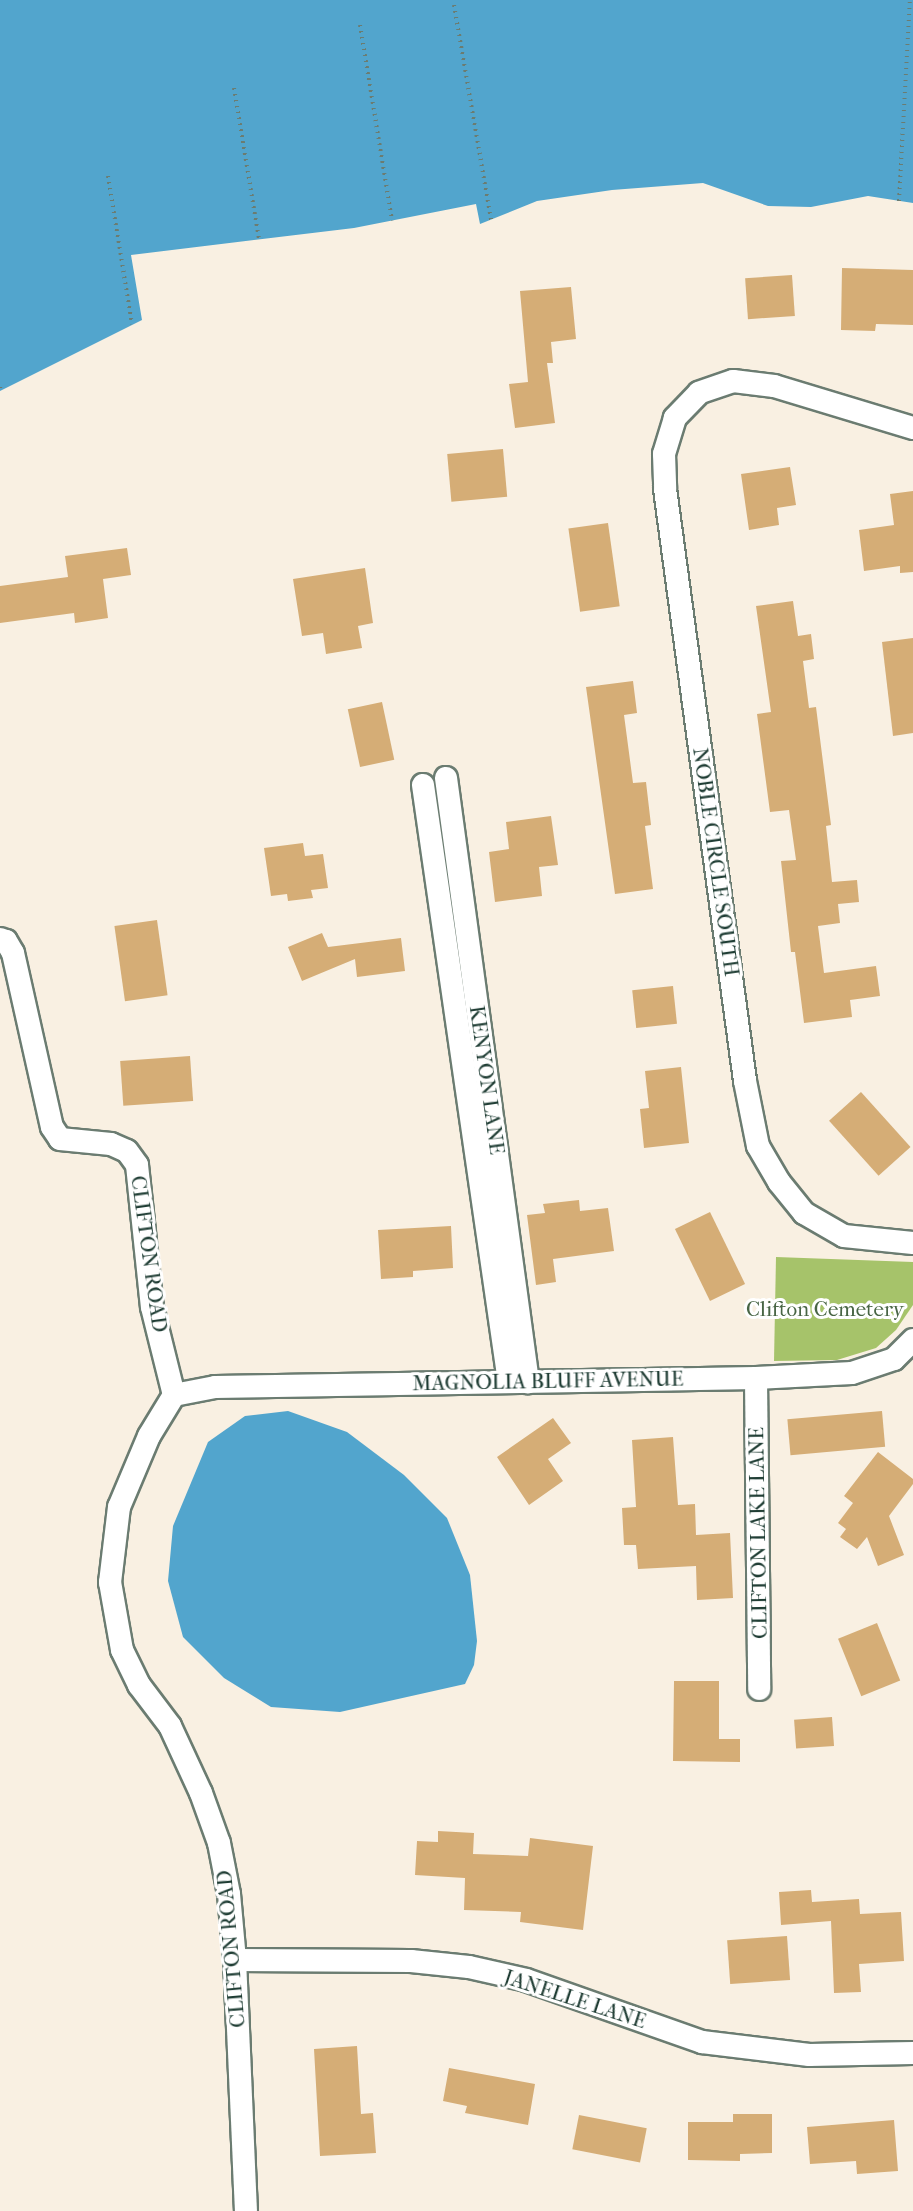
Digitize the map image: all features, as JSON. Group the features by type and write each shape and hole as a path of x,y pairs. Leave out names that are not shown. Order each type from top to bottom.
{"street":[{"name":"NOBLE CIRCLE SOUTH","path":"913,428 774,386 733,381 699,393 675,418 664,454 665,489 746,1081 758,1146 779,1182 804,1213 844,1236 913,1243"},
{"name":"KENYON LANE","path":"446,778 519,1382"},
{"path":"423,784 519,1382"},
{"name":"CLIFTON ROAD","path":"0,939 6,941 13,953 52,1127 60,1139 111,1144 127,1151 137,1165 152,1307 174,1395 149,1436 119,1507 110,1582 122,1650 139,1685 170,1726 201,1793 219,1843 229,1894 235,1960 246,2211"},
{"name":"MAGNOLIA BLUFF AVENUE","path":"174,1395 215,1387 756,1378 852,1372 894,1359 913,1340"},
{"name":"CLIFTON LAKE LANE","path":"756,1378 759,1689"},
{"name":"JANELLE LANE","path":"235,1960 411,1961 469,1966 526,1980 702,2042 809,2055 913,2053"}],"path":[{"path":"899,201 910,0"},
{"path":"454,5 491,220"},
{"path":"360,25 392,220"},
{"path":"234,88 259,239"},
{"path":"108,176 132,324"}],"green space":[{"name":"Clifton Cemetery","path":"776,1257 913,1262 913,1305 896,1330 876,1348 837,1360 774,1361"}],"water":[{"path":"0,0 913,0 913,203 868,196 811,207 768,206 703,183 612,190 537,201 480,224 476,204 354,228 131,255 142,320 0,391"},
{"path":"288,1411 347,1432 404,1475 447,1518 470,1575 477,1641 474,1665 465,1684 340,1712 271,1707 224,1678 183,1637 168,1581 173,1526 208,1442 245,1416"}],"building":[{"path":"842,268 913,270 913,325 876,324 875,331 841,330"},
{"path":"792,275 795,316 748,319 745,278"},
{"path":"571,287 576,339 551,342 553,363 547,363 555,423 515,428 509,384 528,382 520,291"},
{"path":"503,449 507,497 451,502 447,454"},
{"path":"790,467 796,505 777,508 779,525 749,530 741,474"},
{"path":"913,491 913,572 900,573 900,566 864,571 859,530 894,525 890,494"},
{"path":"608,523 620,606 580,612 568,529"},
{"path":"127,548 131,575 103,579 108,618 75,623 74,613 0,623 0,586 68,577 65,556"},
{"path":"365,568 373,623 358,626 362,648 326,654 323,633 302,636 293,579"},
{"path":"793,601 798,636 811,634 814,659 803,661 809,708 816,707 831,825 826,826 832,882 857,880 859,902 838,904 840,923 818,926 824,973 876,966 880,996 850,1000 852,1017 804,1023 795,952 791,952 781,861 796,860 789,810 770,812 757,714 771,712 756,606"},
{"path":"913,638 913,733 893,736 882,642"},
{"path":"633,681 637,713 624,715 633,783 646,782 651,825 645,826 653,889 615,894 586,687"},
{"path":"382,702 394,760 360,767 348,709"},
{"path":"551,816 558,865 539,867 542,896 495,902 489,852 509,849 506,822"},
{"path":"303,843 305,856 323,854 328,888 311,890 313,898 288,901 287,894 271,896 264,848"},
{"path":"157,920 168,995 125,1001 114,926"},
{"path":"322,933 328,947 401,938 405,971 357,977 355,959 302,981 288,947"},
{"path":"673,986 677,1024 636,1028 632,990"},
{"path":"190,1056 193,1101 123,1106 120,1061"},
{"path":"681,1067 689,1143 644,1148 640,1109 649,1108 645,1071"},
{"path":"861,1092 911,1147 879,1176 829,1121"},
{"path":"579,1200 580,1211 608,1208 614,1251 553,1259 556,1282 536,1285 527,1215 545,1213 543,1204"},
{"path":"710,1212 745,1284 710,1301 675,1229"},
{"path":"451,1226 453,1268 413,1271 413,1277 381,1279 378,1230"},
{"path":"882,1411 885,1447 790,1455 787,1419"},
{"path":"553,1418 571,1443 548,1459 563,1481 529,1505 497,1457"},
{"path":"673,1437 678,1505 695,1504 696,1535 730,1533 733,1598 697,1600 696,1566 638,1569 636,1545 624,1545 622,1508 636,1507 632,1440"},
{"path":"878,1452 913,1479 913,1484 889,1516 904,1555 878,1566 867,1537 857,1549 840,1537 846,1529 838,1523 853,1503 844,1496"},
{"path":"877,1623 900,1680 861,1696 838,1639"},
{"path":"674,1681 719,1681 719,1739 740,1739 740,1762 673,1761"},
{"path":"832,1717 834,1746 796,1749 794,1720"},
{"path":"438,1831 474,1833 473,1854 528,1856 530,1838 593,1846 583,1930 520,1922 521,1912 464,1910 465,1878 415,1875 417,1841 438,1842"},
{"path":"811,1890 812,1902 859,1899 860,1914 901,1912 904,1961 859,1964 861,1992 834,1993 831,1921 781,1925 779,1892"},
{"path":"787,1936 790,1980 730,1984 727,1940"},
{"path":"357,2046 361,2114 373,2113 376,2153 320,2156 314,2049"},
{"path":"449,2068 535,2084 528,2125 465,2113 467,2106 443,2101"},
{"path":"733,2114 772,2114 772,2153 740,2154 740,2161 688,2160 688,2122 733,2122"},
{"path":"579,2115 647,2128 640,2163 572,2149"},
{"path":"894,2120 898,2171 857,2174 856,2161 810,2164 807,2127"}]}
